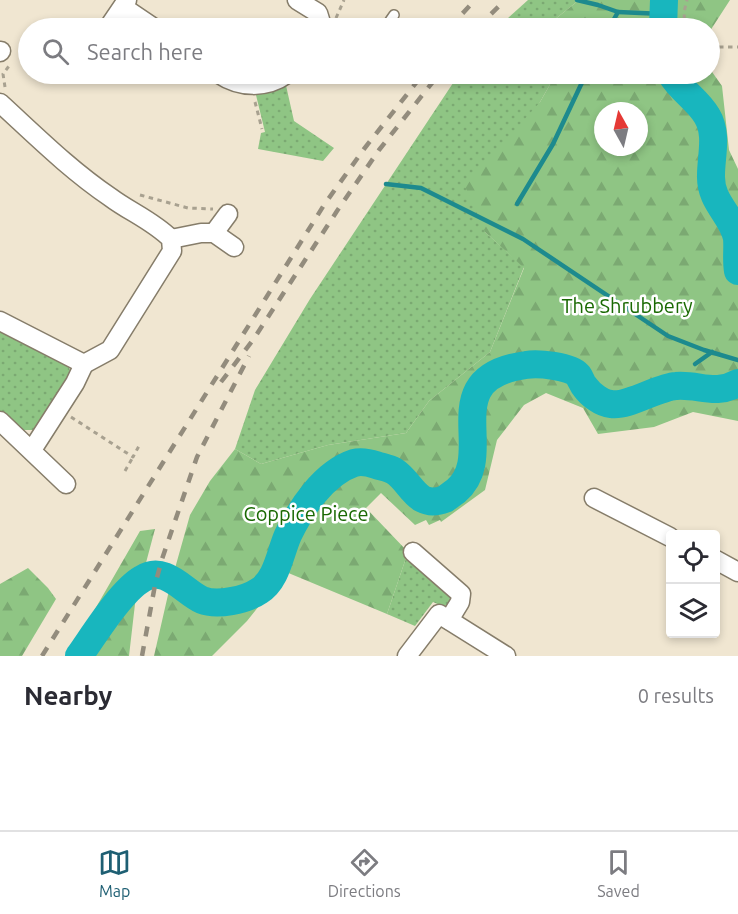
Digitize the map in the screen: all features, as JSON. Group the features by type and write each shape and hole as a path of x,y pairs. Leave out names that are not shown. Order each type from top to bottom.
{"street":[{"path":"297,0 318,13 321,18"},
{"path":"115,18 125,3 142,18"},
{"path":"243,84 251,86 266,84"},
{"path":"3,96 54,153 109,197 160,228 171,239 172,251 110,350 84,364 75,383 32,450"},
{"path":"214,233 228,214"},
{"path":"171,239 214,233 234,247"},
{"path":"0,321 84,364"},
{"path":"0,421 66,484"},
{"path":"594,498 666,535"},
{"path":"407,656 460,602 461,594 413,552"},
{"path":"720,562 738,572"},
{"path":"444,617 506,656"}],"path":[{"path":"333,18 344,0"},
{"path":"684,18 687,0"},
{"path":"720,47 738,46"},
{"path":"3,56 3,96"},
{"path":"251,86 262,129"},
{"path":"132,191 188,208 221,210 228,214"},
{"path":"59,409 133,457"},
{"path":"125,471 140,444"}],"green space":[{"path":"528,0 579,0 556,18 508,18"},
{"path":"579,0 730,0 718,18 556,18"},
{"name":"The Shrubbery","path":"720,83 729,150 738,169 738,421 693,412 654,427 598,434 583,408 546,393 524,405 497,440 485,490 441,522 440,520 429,525 426,520 415,525 381,493 366,508 408,552 387,614 286,572 247,621 212,656 154,656 170,586 190,515 210,481 235,449 261,464 328,445 406,433 429,401 490,352 524,268 485,232 465,186 540,102 550,84"},
{"path":"276,84 286,84 294,121 334,148 323,161 258,149 261,133 265,132 255,91"},
{"path":"452,84 550,84 540,102 485,232 524,267 490,352 429,401 406,433 328,445 261,464 235,449 255,390 310,299"},
{"path":"0,325 69,366 71,376 38,428 33,430 21,430 0,413"},
{"path":"155,529 135,604 129,656 68,656 140,531"},
{"path":"408,552 454,594 448,606 433,602 415,626 387,614"},
{"path":"28,568 56,599 22,656 0,656 0,584"}],"waterway":[{"path":"577,0 618,12 663,14"},
{"path":"663,18 664,0"},
{"path":"615,18 618,12"},
{"path":"517,204 553,144 581,84"},
{"path":"678,84 703,110 710,123 713,138 712,185 717,201 731,222 737,238 738,271"},
{"path":"386,184 421,188 523,239 668,336 738,360"},
{"path":"695,364 712,352"},
{"path":"79,656 125,593 150,575 166,577 208,602 231,601 259,591 274,573 288,535 307,503 323,483 354,463 368,463 392,470 415,493 427,501 445,499 456,491 468,475 472,458 474,401 482,385 498,373 531,364 561,367 574,372 593,395 611,404 626,403 669,387 722,389 738,383"}],"railway":[{"path":"458,18 475,0"},
{"path":"487,18 505,0"},
{"path":"42,656 324,205 415,84"},
{"path":"221,382 253,340 379,150 431,84"},
{"path":"142,656 162,559 197,457 249,356"}],"park label":[{"name":"Coppice Piece","path":"306,514"}]}
